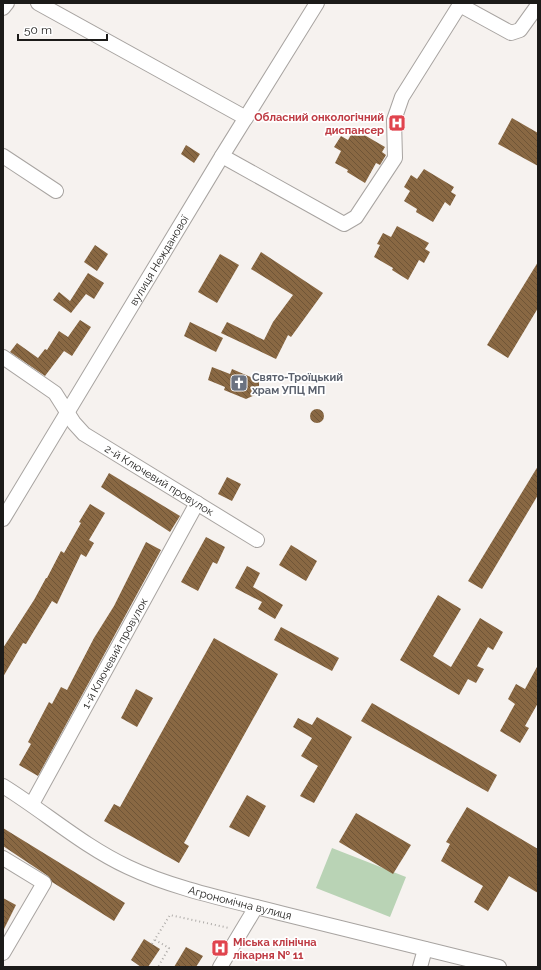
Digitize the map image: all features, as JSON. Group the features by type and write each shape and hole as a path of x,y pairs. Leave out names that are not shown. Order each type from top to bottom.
{"street":[{"path":"3,8 7,3"},
{"path":"38,3 246,118"},
{"name":"вулиця Нежданової","path":"3,519 222,156 317,3"},
{"path":"222,156 344,224 350,222 356,217 395,158 394,120 402,97 461,4 511,32 520,30 538,5"},
{"path":"3,156 56,191"},
{"name":"2-й Ключевий провулок","path":"3,357 55,393 84,434 257,540"},
{"name":"1-й Ключевий провулок","path":"32,804 197,503"},
{"name":"Агрономічна вулиця","path":"3,786 32,804 92,846 127,866 173,883 256,907 499,967"},
{"path":"3,858 44,883 3,953"},
{"path":"220,967 256,907"},
{"path":"420,967 425,949"}],"path":[{"path":"152,944 170,915 242,931"},
{"path":"155,940 169,948 158,967"}],"green space":[{"path":"332,848 406,877 390,917 316,888"}],"building":[{"path":"512,118 538,133 538,166 498,144"},
{"path":"354,129 385,147 382,152 386,155 380,165 376,163 365,183 347,172 348,170 335,163 341,151 334,147 341,136 348,140"},
{"path":"186,145 200,154 194,163 181,154"},
{"path":"424,169 454,187 451,192 456,195 450,206 445,202 433,222 416,212 417,209 404,201 410,191 404,187 411,175 417,179"},
{"path":"397,226 429,243 425,249 430,252 424,263 419,260 408,280 392,270 393,268 374,257 380,245 377,244 383,233 391,237"},
{"path":"95,245 108,254 97,271 84,262"},
{"path":"261,252 323,293 291,337 288,335 276,359 221,333 227,322 264,340 273,322 293,295 251,269"},
{"path":"220,254 239,265 217,303 198,292"},
{"path":"538,262 538,308 508,358 487,345"},
{"path":"88,273 104,283 94,299 86,294 71,313 53,300 59,292 70,301"},
{"path":"80,320 91,327 72,356 64,351 45,376 10,352 17,343 38,358 45,349 47,350 59,331 68,337"},
{"path":"190,322 223,338 216,352 184,336"},
{"name":"Свято-Троїцький храм УПЦ МП","path":"212,367 230,374 232,369 253,378 259,382 259,393 246,399 224,390 225,387 208,380"},
{"path":"317,409 322,411 324,416 322,421 317,423 312,421 310,416 312,411"},
{"path":"538,466 538,495 482,589 468,581"},
{"path":"109,473 180,516 170,532 101,487"},
{"path":"227,477 241,484 232,501 218,494"},
{"path":"90,504 105,513 89,540 94,543 86,557 81,554 57,604 52,601 26,644 23,643 3,677 3,648 34,600 61,551 64,553 81,523 79,522"},
{"path":"206,537 225,547 217,564 213,562 198,591 181,582"},
{"path":"146,542 161,550 38,776 19,765 31,744 28,742 49,702 52,704 61,687 67,690 94,638 114,606"},
{"path":"291,545 317,561 306,581 279,565"},
{"path":"247,566 260,573 253,587 283,605 275,619 258,609 262,602 235,588"},
{"path":"438,595 461,609 433,656 451,667 480,618 503,632 493,650 488,647 477,666 484,669 476,683 468,679 459,695 400,660"},
{"path":"281,627 339,658 332,671 274,640"},
{"path":"214,638 278,674 184,843 189,846 179,863 104,821 114,804 120,807"},
{"path":"538,665 538,703 525,726 529,728 520,743 500,731 515,704 508,699 516,684 525,689"},
{"path":"136,689 153,698 137,727 121,718"},
{"path":"372,703 497,775 488,792 361,721"},
{"path":"317,717 352,737 314,803 300,796 318,766 301,756 312,738 293,727 298,718 312,725"},
{"path":"247,795 266,806 249,837 229,827"},
{"path":"467,807 538,849 538,893 509,876 488,911 474,902 483,886 441,861 450,844 446,842"},
{"path":"356,813 411,845 393,874 339,842"},
{"path":"3,828 125,903 114,921 52,882 48,876 3,846"},
{"path":"3,898 16,905 3,931"},
{"path":"144,939 160,949 148,967 141,967 131,960"},
{"path":"186,947 203,956 196,967 174,967"}],"place":[{"name":"Обласний онкологічний диспансер","path":"397,123"},
{"name":"Свято-Троїцький храм УПЦ МП","path":"239,383"},
{"name":"Міська клінічна лікарня № 11","path":"220,948"}]}
